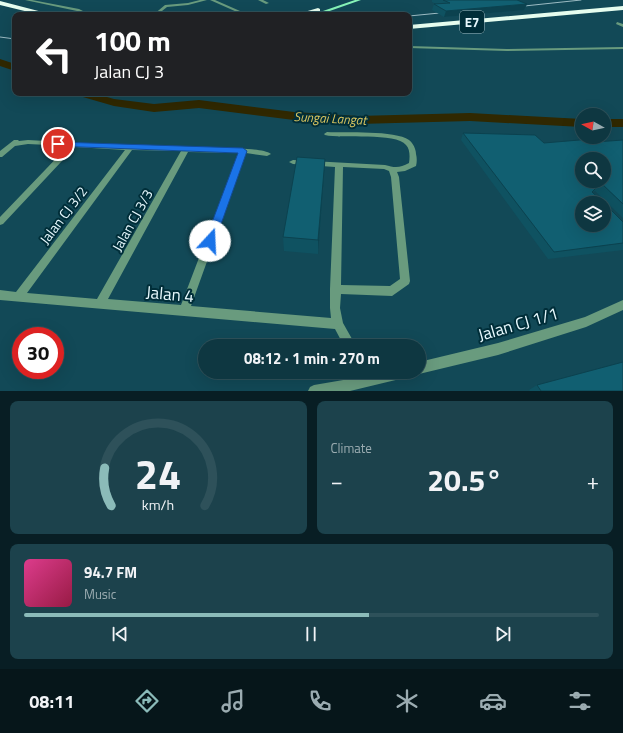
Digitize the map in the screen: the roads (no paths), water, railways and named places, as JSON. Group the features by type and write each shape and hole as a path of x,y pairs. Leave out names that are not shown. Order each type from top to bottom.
{"highway":[{"path":"0,2 37,12"},
{"name":"E7","path":"412,23 623,4"},
{"name":"E7","path":"412,28 623,8"},
{"path":"314,12 320,11"},
{"path":"412,34 535,16"}],"main road":[{"path":"320,11 352,0"},
{"path":"320,11 359,0"}],"street":[{"path":"27,0 84,12"},
{"path":"159,12 166,6 188,4 205,0"},
{"path":"212,0 238,11"},
{"path":"260,0 267,3"},
{"path":"617,23 623,26"},
{"path":"412,47 507,50 623,48"},
{"path":"293,162 385,167 393,171 407,168 413,164 414,157 410,145 405,140 393,137 327,134"},
{"path":"0,155 19,138"},
{"path":"13,144 28,142 72,146 243,151 267,154"},
{"path":"0,222 72,146"},
{"name":"Jalan CJ 3/2","path":"18,297 130,148"},
{"name":"Jalan CJ 3/3","path":"100,304 186,149"},
{"path":"184,311 243,151"},
{"path":"339,164 335,308 338,324 346,339"},
{"path":"335,289 392,291 405,281 395,177 393,171"},
{"name":"Jalan 4","path":"0,296 338,324"},
{"name":"Jalan CJ 1/1","path":"426,366 498,349 586,322 623,305"},
{"path":"314,391 354,379"}],"waterway":[{"name":"Sungai Langat","path":"0,62 12,67"},
{"name":"Sungai Langat","path":"91,96 114,102 154,108 199,104 294,116 358,120 470,117 575,123"},
{"name":"Sungai Langat","path":"611,123 623,123"}],"railway":[{"path":"515,7 581,0"},
{"path":"412,16 450,12"},
{"path":"0,37 12,39"}]}
